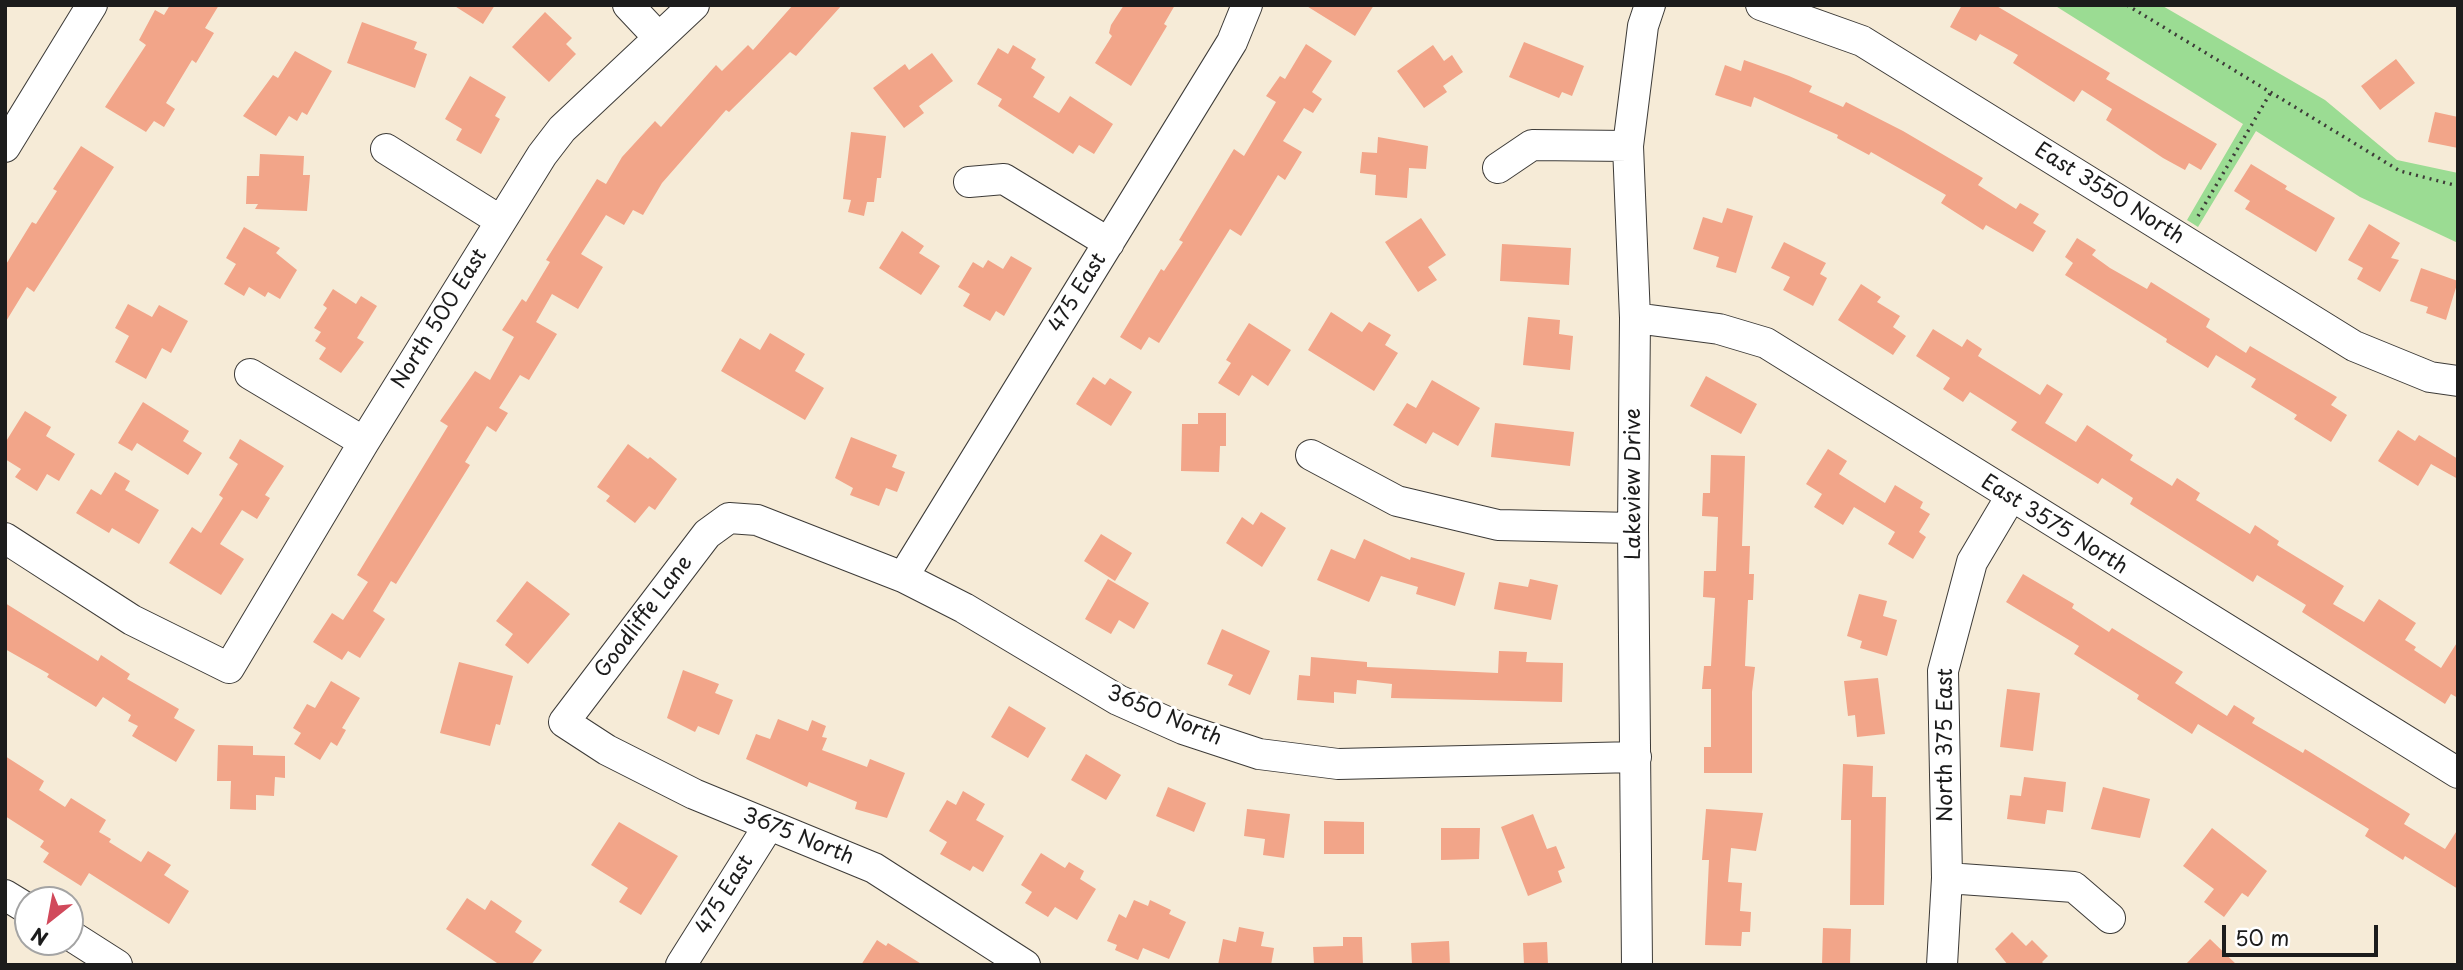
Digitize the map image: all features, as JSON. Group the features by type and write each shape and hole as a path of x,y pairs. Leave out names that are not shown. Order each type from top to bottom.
{"street":[{"path":"5,147 92,5"},
{"path":"628,5 659,38"},
{"name":"North 500 East","path":"5,538 132,620 229,668 541,155 562,129 694,5"},
{"name":"475 East","path":"902,577 1231,42 1247,5"},
{"name":"Lakeview Drive","path":"1637,965 1633,528 1636,318 1628,146 1643,26 1650,5"},
{"name":"East 3550 North","path":"1761,5 1862,41 2354,346 2430,377 2458,381"},
{"path":"1497,167 1532,145 1628,146"},
{"path":"386,149 501,221"},
{"path":"969,182 1004,179 1109,243"},
{"name":"East 3575 North","path":"1636,318 1719,329 1766,343 2010,498 2458,773"},
{"path":"250,374 364,442"},
{"path":"1311,454 1397,501 1498,525 1633,528"},
{"name":"North 375 East","path":"1942,965 1947,878 1943,671 1972,562 2010,498"},
{"name":"3650 North","path":"729,518 757,520 902,577 964,608 1118,699 1183,729 1259,754 1338,764 1636,757"},
{"name":"Goodliffe Lane","path":"564,722 707,534 729,518"},
{"name":"3675 North","path":"564,722 607,750 694,794 874,868 1025,965"},
{"name":"475 East","path":"681,965 769,825"},
{"path":"1947,878 2074,887 2110,918"},
{"path":"84,944 117,965"}],"path":[{"path":"2127,5 2400,171 2458,186"},
{"path":"2198,216 2270,92"}],"green space":[{"path":"2054,5 2161,5 2325,100 2397,160 2458,173 2458,243 2360,197 2256,131 2198,227 2187,220 2243,124"}],"building":[{"path":"170,5 219,5 205,28 214,33 196,63 192,60 166,103 175,109 164,127 154,121 146,132 105,107 146,45 139,40 155,10 164,15"},
{"path":"453,5 495,5 483,24"},
{"path":"793,5 842,5 796,56 790,52 729,112 726,110 662,183 643,215 633,210 624,225 606,215 581,254 603,267 578,309 552,294 536,322 557,334 529,380 520,375 499,408 508,413 496,432 487,426 465,462 470,465 396,584 391,581 373,611 385,619 360,658 348,651 342,660 313,642 332,613 343,620 368,582 357,575 448,426 440,421 475,371 490,380 514,337 502,330 522,299 526,302 550,262 546,260 597,179 606,184 622,157 655,121 661,127 716,65 722,71 748,45 753,50"},
{"path":"1124,5 1175,5 1164,24 1167,26 1131,86 1095,63 1112,36 1109,33 1111,25"},
{"path":"1305,5 1374,5 1355,36"},
{"path":"1962,5 1995,5 2110,73 2106,79 2217,144 2201,170 2189,163 2185,170 2106,120 2112,109 2082,90 2074,102 2013,63 2018,55 1980,34 1976,41 1950,27"},
{"path":"545,12 572,38 566,44 576,54 549,82 512,47"},
{"path":"362,22 417,42 414,49 427,54 415,88 347,63"},
{"path":"1524,42 1584,66 1572,96 1562,92 1559,98 1509,77"},
{"path":"1306,44 1332,61 1312,92 1322,99 1313,113 1304,108 1283,141 1302,152 1285,180 1278,175 1241,236 1230,229 1159,343 1149,337 1141,350 1120,337 1161,269 1164,271 1183,242 1179,240 1234,149 1244,156 1276,102 1266,96 1280,76 1285,79"},
{"path":"1013,45 1036,59 1031,68 1045,77 1033,97 1059,113 1070,96 1113,124 1094,154 1079,145 1073,154 998,106 1002,99 977,84 998,48 1008,54"},
{"path":"1433,45 1444,61 1452,55 1463,72 1443,86 1447,92 1424,108 1397,71"},
{"path":"295,51 332,71 307,115 302,112 297,121 289,116 276,136 243,116 273,75 278,78"},
{"path":"932,53 953,81 919,106 924,113 904,128 873,88 905,64 909,70"},
{"path":"2396,59 2415,83 2380,110 2361,86"},
{"path":"1744,60 1812,86 1809,92 1843,107 1846,102 1903,131 1983,178 1978,185 2016,209 2020,203 2039,214 2033,223 2046,231 2033,252 1986,225 1983,230 1941,203 1946,195 1871,152 1869,155 1837,138 1838,135 1754,97 1751,107 1715,95 1725,65 1741,71"},
{"path":"470,76 506,97 495,116 500,119 481,154 456,140 462,129 445,119"},
{"path":"2435,112 2458,117 2458,148 2428,142"},
{"path":"851,132 886,136 881,178 877,178 874,202 867,202 864,216 848,212 851,200 843,199"},
{"path":"1378,137 1428,146 1426,169 1409,168 1407,198 1375,195 1376,175 1360,173 1362,152 1377,153"},
{"path":"81,146 114,167 34,292 27,287 5,323 5,266 32,222 36,224 57,191 53,189"},
{"path":"260,154 304,156 303,175 310,175 307,211 255,209 258,204 246,204 247,176 259,176"},
{"path":"2251,164 2287,186 2285,189 2335,218 2316,252 2245,209 2250,201 2234,191"},
{"path":"1727,208 1753,216 1736,273 1716,267 1719,257 1693,249 1703,217 1722,223"},
{"path":"1421,218 1446,255 1428,267 1437,280 1418,292 1385,242"},
{"path":"2369,224 2400,243 2391,258 2399,260 2380,292 2357,279 2363,268 2348,260"},
{"path":"244,227 280,248 276,253 297,270 280,299 268,292 265,297 249,287 244,296 224,284 236,264 226,258"},
{"path":"902,231 924,246 919,253 940,266 921,295 879,268"},
{"path":"2077,238 2096,250 2092,255 2110,268 2147,289 2151,282 2210,319 2206,327 2246,353 2250,346 2337,397 2331,405 2347,415 2331,442 2294,419 2297,415 2251,387 2256,379 2216,355 2208,368 2065,275 2073,263 2065,257"},
{"path":"1784,242 1826,263 1820,274 1827,278 1813,306 1783,290 1790,277 1771,268"},
{"path":"1502,244 1571,248 1569,285 1500,281"},
{"path":"1011,256 1032,268 1004,316 996,311 990,321 963,306 970,294 958,287 973,262 983,268 988,260 1003,269"},
{"path":"2421,268 2458,281 2446,320 2426,313 2428,307 2410,301"},
{"path":"1861,284 1881,297 1877,302 1900,316 1893,327 1906,336 1893,355 1838,320"},
{"path":"333,289 356,304 361,296 377,306 357,338 364,342 341,373 319,359 326,348 315,341 321,332 314,328 327,308 323,305"},
{"path":"128,304 152,317 159,305 188,321 171,353 162,348 146,379 115,362 129,336 115,328"},
{"path":"1331,312 1362,332 1369,322 1391,335 1385,345 1398,353 1374,391 1308,350"},
{"path":"1528,317 1560,320 1559,334 1573,336 1570,370 1523,365"},
{"path":"1249,323 1291,350 1268,386 1252,375 1239,396 1218,383 1231,363 1226,360"},
{"path":"1933,329 1962,347 1967,339 1982,349 1978,356 2040,395 2047,384 2063,394 2045,423 2076,442 2087,425 2133,455 2130,460 2172,486 2177,478 2200,493 2196,500 2250,534 2255,525 2279,541 2277,545 2344,586 2333,604 2364,622 2379,599 2416,623 2405,640 2416,647 2414,650 2441,668 2458,641 2458,698 2451,694 2445,704 2302,612 2306,605 2257,575 2253,582 2130,504 2133,498 2102,478 2098,484 2011,430 2017,422 1970,392 1963,402 1943,389 1950,378 1916,356"},
{"path":"770,333 805,354 795,371 824,388 805,420 721,371 740,338 760,350"},
{"path":"1706,376 1757,404 1741,434 1690,406"},
{"path":"1093,377 1105,385 1110,378 1132,392 1111,426 1076,404"},
{"path":"1432,380 1480,408 1458,446 1433,432 1426,444 1393,425 1407,403 1416,408"},
{"path":"143,402 189,431 183,441 202,453 188,475 137,443 132,451 118,443"},
{"path":"25,411 51,427 46,436 75,454 59,481 47,474 37,491 15,477 21,469 5,459 5,443"},
{"path":"1198,413 1226,413 1226,446 1220,446 1219,472 1181,471 1182,424 1198,424"},
{"path":"1495,423 1574,432 1570,466 1491,457"},
{"path":"2398,430 2415,441 2419,435 2458,459 2458,479 2431,464 2418,486 2378,461"},
{"path":"851,437 897,455 892,467 905,472 897,492 886,488 879,506 850,495 853,488 835,478"},
{"path":"240,439 284,466 265,495 270,498 257,519 242,510 220,544 244,559 221,595 169,563 192,527 201,533 223,498 219,495 238,464 229,458"},
{"path":"628,444 648,459 650,457 677,479 655,510 649,506 635,523 606,501 610,496 597,487"},
{"path":"1828,449 1847,461 1839,474 1885,503 1895,485 1923,502 1920,508 1930,514 1919,532 1926,537 1913,559 1888,544 1895,532 1854,507 1843,525 1814,507 1822,494 1806,484"},
{"path":"1711,455 1745,456 1742,546 1750,546 1749,574 1754,574 1753,600 1748,600 1745,666 1755,667 1752,692 1752,773 1704,773 1704,747 1711,747 1711,689 1702,689 1704,666 1711,666 1715,598 1703,597 1704,571 1716,571 1718,517 1702,516 1703,493 1710,493"},
{"path":"115,472 130,481 125,490 159,510 139,544 112,528 109,533 76,513 91,489 101,495"},
{"path":"1261,512 1286,528 1262,567 1226,543 1242,517 1253,525"},
{"path":"1101,534 1132,553 1115,581 1084,561"},
{"path":"1364,539 1410,560 1411,557 1465,573 1455,606 1416,594 1418,587 1381,576 1369,602 1317,580 1331,549 1355,559"},
{"path":"2023,574 2074,604 2072,608 2109,632 2112,628 2183,672 2175,683 2227,716 2234,705 2255,718 2252,723 2303,753 2305,749 2410,814 2404,824 2445,849 2458,829 2458,889 2405,856 2403,860 2365,836 2369,829 2198,724 2192,734 2137,699 2139,695 2074,654 2079,646 2006,602"},
{"path":"1108,579 1149,603 1134,629 1119,620 1111,634 1085,619"},
{"path":"1530,579 1558,585 1551,620 1494,609 1499,582 1528,587"},
{"path":"527,581 570,614 528,664 505,645 513,634 496,621"},
{"path":"1859,594 1887,601 1883,616 1897,620 1887,656 1860,648 1862,641 1847,636"},
{"path":"5,603 98,661 101,655 130,674 127,679 179,709 174,718 195,730 176,762 132,736 138,726 128,721 131,715 103,697 96,707 47,677 49,674 5,649"},
{"path":"1222,629 1270,651 1250,695 1228,685 1233,675 1207,664"},
{"path":"1499,651 1527,652 1526,662 1563,663 1562,702 1391,698 1392,684 1357,680 1356,694 1334,692 1334,703 1297,700 1299,675 1310,676 1311,657 1367,662 1367,667 1498,673"},
{"path":"459,662 513,676 500,725 496,724 490,746 440,733"},
{"path":"683,670 719,684 715,693 733,700 719,735 698,726 695,732 667,718"},
{"path":"1878,678 1885,734 1857,737 1855,715 1848,716 1844,681"},
{"path":"331,681 360,698 342,728 346,730 337,746 331,742 320,760 294,744 301,733 293,728 307,704 315,708"},
{"path":"2007,689 2040,693 2033,751 2000,747"},
{"path":"1009,706 1046,728 1028,758 991,737"},
{"path":"778,719 808,731 812,720 826,726 822,737 827,738 822,750 867,767 870,759 905,773 887,818 855,809 857,802 809,782 807,787 746,759 756,734 770,739"},
{"path":"218,745 253,746 253,755 285,756 285,778 275,777 274,796 256,795 256,810 230,809 231,781 217,781"},
{"path":"1086,754 1121,775 1106,800 1071,780"},
{"path":"5,756 44,781 39,790 65,807 71,798 106,820 99,832 111,839 109,842 141,862 148,851 171,865 164,875 189,891 169,924 89,873 81,886 43,862 49,853 40,847 44,841 5,816"},
{"path":"1843,764 1873,766 1872,797 1886,797 1884,905 1850,905 1851,820 1841,820"},
{"path":"2024,777 2066,782 2063,812 2047,810 2045,824 2007,819 2010,795 2021,796"},
{"path":"1168,787 1206,803 1194,832 1156,816"},
{"path":"2103,787 2150,799 2140,838 2091,829"},
{"path":"963,791 985,804 976,820 1004,836 983,872 973,866 970,871 940,854 947,842 929,831 947,800 956,805"},
{"path":"1247,809 1290,814 1284,858 1263,855 1265,839 1244,836"},
{"path":"1706,809 1763,813 1756,851 1731,848 1728,882 1742,883 1740,911 1751,912 1750,932 1742,932 1741,946 1705,945 1709,860 1702,860"},
{"path":"1533,814 1547,849 1556,846 1565,868 1558,871 1562,882 1528,896 1501,827"},
{"path":"1324,821 1364,822 1364,854 1324,854"},
{"path":"619,822 678,856 641,915 619,902 628,888 591,865"},
{"path":"1441,828 1480,828 1479,859 1441,860"},
{"path":"2212,828 2267,871 2248,897 2242,893 2224,917 2204,902 2214,889 2183,866"},
{"path":"1041,853 1065,868 1069,862 1084,871 1080,879 1096,889 1077,920 1055,907 1048,917 1025,903 1032,892 1021,885"},
{"path":"467,898 485,910 491,900 522,921 515,932 542,950 531,965 500,965 446,929"},
{"path":"1134,900 1148,906 1150,900 1171,910 1169,914 1186,922 1169,959 1143,948 1138,960 1115,950 1117,945 1107,941 1119,914 1126,918"},
{"path":"1239,927 1264,932 1261,946 1274,948 1271,965 1218,965 1223,939 1236,942"},
{"path":"1823,928 1851,929 1850,965 1822,965"},
{"path":"2012,932 2026,946 2032,940 2048,956 2042,962 2045,965 2008,965 1995,949"},
{"path":"1343,937 1362,937 1363,965 1314,965 1313,947 1343,946"},
{"path":"2210,939 2237,965 2185,965"},
{"path":"877,940 886,946 888,943 923,965 861,965"},
{"path":"1449,941 1450,965 1412,965 1411,943"},
{"path":"1547,942 1548,965 1524,965 1523,943"}]}
